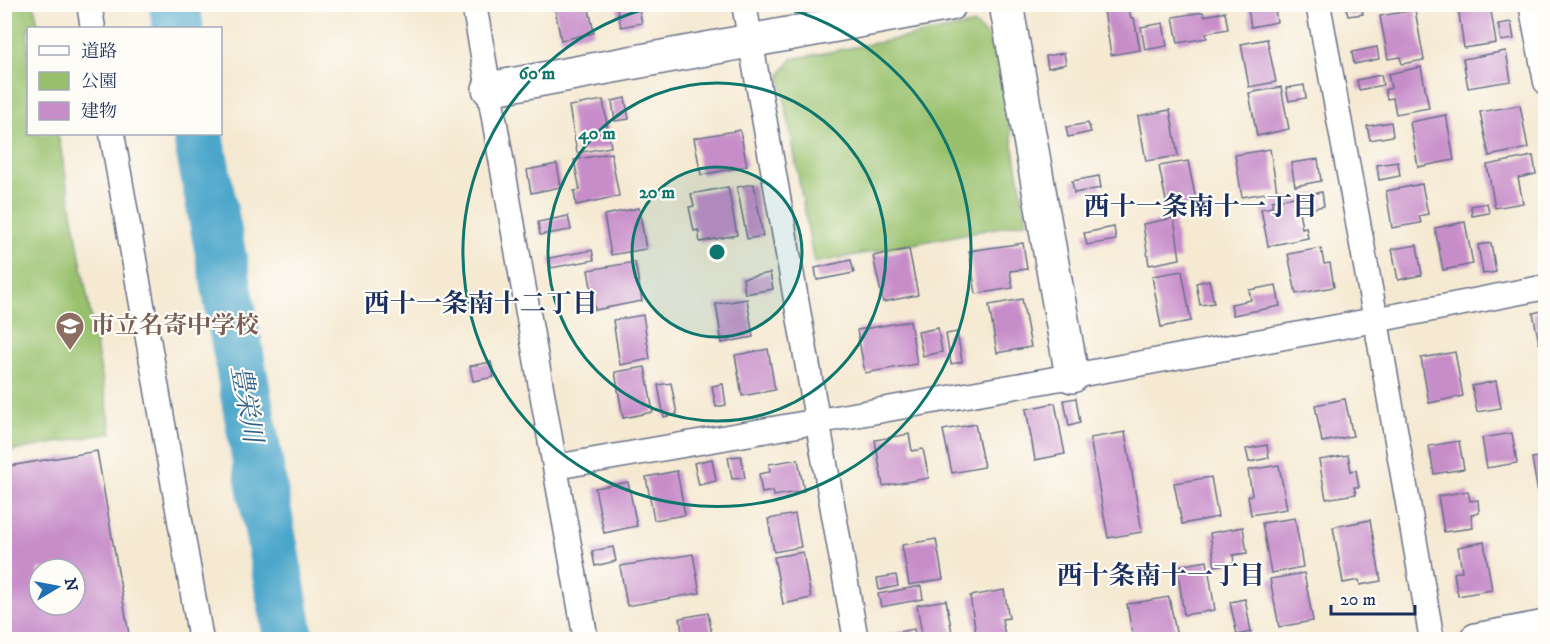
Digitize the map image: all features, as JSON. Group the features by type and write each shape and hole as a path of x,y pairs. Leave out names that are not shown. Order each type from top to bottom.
{"street":[{"path":"89,4 93,27"},
{"path":"474,4 586,639"},
{"path":"744,4 856,639"},
{"path":"489,89 950,4"},
{"path":"1006,4 1072,376"},
{"path":"1318,4 1432,639"},
{"path":"1531,4 1545,82"},
{"path":"112,135 201,639"},
{"path":"555,467 1376,321 1545,287"},
{"path":"1476,639 1545,627"}],"green space":[{"path":"5,4 34,5 39,27 27,27 27,135 58,135 112,433 5,452"},
{"path":"975,24 995,44 1027,222 814,263 780,75 792,59"}],"building":[{"path":"554,4 588,4 594,33 561,40"},
{"path":"616,4 638,4 642,23 621,27"},
{"path":"1247,4 1274,4 1277,22 1251,27"},
{"path":"1490,4 1496,43 1464,48 1458,7"},
{"path":"1128,5 1131,18 1134,18 1140,50 1111,55 1104,10"},
{"path":"1361,5 1363,14 1348,16 1346,8"},
{"path":"1415,10 1424,60 1402,64 1400,57 1388,59 1380,16"},
{"path":"1203,12 1204,16 1225,12 1228,29 1206,33 1207,38 1178,43 1173,17"},
{"path":"1511,22 1514,39 1501,41 1498,24"},
{"path":"1163,23 1167,46 1145,50 1141,27"},
{"path":"1267,39 1276,82 1249,87 1241,44"},
{"path":"1377,47 1379,59 1354,64 1352,52"},
{"path":"1506,51 1511,81 1468,88 1463,59"},
{"path":"1064,53 1066,64 1048,68 1046,56"},
{"path":"1421,67 1429,108 1396,114 1393,98 1387,99 1385,90 1391,88 1388,74"},
{"path":"1381,75 1383,85 1359,90 1357,80"},
{"path":"1304,85 1306,98 1289,101 1286,88"},
{"path":"1281,87 1289,129 1257,136 1249,93"},
{"path":"625,98 629,119 615,121 612,101"},
{"path":"603,100 611,147 577,153 569,106"},
{"path":"1520,105 1528,148 1489,156 1480,112"},
{"path":"1170,110 1178,156 1146,161 1138,116"},
{"path":"1446,115 1454,160 1418,167 1410,122"},
{"path":"1391,122 1393,136 1370,140 1367,126"},
{"path":"1088,123 1091,132 1068,137 1066,127"},
{"path":"740,130 747,166 701,175 694,138"},
{"path":"1270,149 1277,191 1242,197 1235,155"},
{"path":"611,153 619,196 576,205 574,191 580,190 574,160"},
{"path":"1533,156 1536,174 1518,178 1523,203 1495,208 1487,165"},
{"path":"1318,159 1321,181 1295,186 1291,163"},
{"path":"1188,161 1197,205 1168,211 1159,166"},
{"path":"1398,162 1400,176 1379,180 1377,165"},
{"path":"557,164 561,187 531,193 527,170"},
{"path":"1099,176 1101,188 1074,193 1072,181"},
{"path":"754,184 763,236 747,239 737,187"},
{"path":"1422,184 1428,214 1419,216 1421,223 1392,228 1386,191"},
{"path":"728,187 737,235 700,242 698,230 694,231 689,207 694,206 691,194"},
{"path":"1322,192 1324,206 1299,211 1302,228 1306,227 1308,238 1268,246 1261,209 1272,207 1272,201"},
{"path":"1487,203 1489,213 1472,216 1471,206"},
{"path":"639,208 646,249 611,255 604,215"},
{"path":"568,216 571,230 540,235 538,222"},
{"path":"1174,218 1180,259 1149,265 1143,224"},
{"path":"1465,222 1473,264 1443,270 1435,228"},
{"path":"1114,227 1116,240 1087,245 1084,233"},
{"path":"1023,243 1027,269 1010,271 1013,288 976,294 969,251"},
{"path":"1491,243 1496,272 1483,274 1478,245"},
{"path":"1417,245 1422,275 1398,280 1392,249"},
{"path":"1321,248 1324,264 1330,263 1334,287 1296,294 1288,254"},
{"path":"909,249 918,295 883,302 873,256"},
{"path":"592,250 594,260 551,268 549,258"},
{"path":"851,260 854,273 817,280 815,268"},
{"path":"635,262 642,301 595,310 588,270"},
{"path":"1182,271 1191,321 1161,327 1152,276"},
{"path":"770,273 773,289 745,294 743,278"},
{"path":"1209,280 1214,303 1200,305 1196,283"},
{"path":"1276,285 1280,306 1233,315 1231,304 1251,300 1249,290"},
{"path":"747,299 753,337 722,343 716,304"},
{"path":"1022,299 1031,347 997,353 989,305"},
{"path":"1546,310 1546,342 1539,343 1533,313"},
{"path":"643,315 650,359 620,365 613,320"},
{"path":"910,321 917,364 865,373 857,330"},
{"path":"938,328 942,352 923,356 918,332"},
{"path":"957,332 962,362 951,364 946,334"},
{"path":"768,349 775,390 742,396 735,355"},
{"path":"1455,352 1463,396 1429,403 1421,358"},
{"path":"491,362 494,377 473,381 470,366"},
{"path":"645,367 653,412 623,418 615,372"},
{"path":"1496,381 1501,408 1477,412 1472,386"},
{"path":"671,383 677,414 664,417 658,385"},
{"path":"723,384 726,405 716,407 712,386"},
{"path":"1076,398 1080,423 1069,426 1064,400"},
{"path":"1345,399 1353,436 1322,442 1315,405"},
{"path":"1055,403 1065,454 1035,460 1026,409"},
{"path":"975,424 984,467 952,473 943,430"},
{"path":"1125,432 1142,532 1108,538 1090,438"},
{"path":"1512,433 1517,463 1487,468 1482,438"},
{"path":"909,434 912,451 923,449 929,478 883,486 875,440"},
{"path":"1459,441 1464,469 1434,474 1429,446"},
{"path":"1267,445 1269,458 1249,462 1246,449"},
{"path":"97,451 130,640 4,640 4,467"},
{"path":"1348,455 1351,471 1356,470 1359,487 1354,487 1356,494 1326,499 1319,460"},
{"path":"741,456 745,478 732,479 728,457"},
{"path":"1546,456 1546,499 1539,500 1532,458"},
{"path":"712,459 716,481 699,485 694,463"},
{"path":"798,459 804,491 774,496 773,491 762,493 759,474 770,472 769,464"},
{"path":"1279,465 1287,509 1251,515 1248,496 1252,495 1248,470"},
{"path":"677,471 685,515 654,520 646,477"},
{"path":"1211,477 1218,517 1182,524 1174,483"},
{"path":"628,482 637,526 604,533 595,488"},
{"path":"1468,491 1470,501 1478,500 1479,513 1471,515 1473,528 1444,532 1438,496"},
{"path":"795,514 801,547 774,552 768,519"},
{"path":"1295,518 1303,567 1271,573 1262,523"},
{"path":"1370,520 1381,581 1360,585 1359,580 1343,583 1333,527"},
{"path":"1243,527 1247,553 1233,555 1234,563 1215,566 1210,533"},
{"path":"936,539 943,579 909,585 902,545"},
{"path":"1484,542 1492,590 1458,596 1454,573 1462,571 1458,547"},
{"path":"613,547 616,561 595,566 592,551"},
{"path":"803,552 811,598 783,604 774,557"},
{"path":"693,554 700,593 627,606 620,566"},
{"path":"1207,561 1215,610 1184,615 1177,566"},
{"path":"1304,573 1313,621 1279,627 1270,579"},
{"path":"896,575 898,586 879,590 877,578"},
{"path":"921,586 923,599 881,607 878,594"},
{"path":"1004,590 1009,618 1002,619 1005,636 977,640 970,596"},
{"path":"1169,597 1177,637 1163,640 1133,640 1127,604"},
{"path":"1245,599 1251,632 1237,635 1230,602"},
{"path":"946,600 953,638 923,640 917,605"},
{"path":"708,613 713,640 683,640 680,618"},
{"path":"914,629 916,640 888,640 887,634"}],"waterway":[{"name":"豊栄川","path":"174,4 178,27"},
{"name":"豊栄川","path":"198,135 289,640"}],"place":[{"name":"市立名寄中学校","path":"70,352"}],"district":[{"name":"西十一条南十一丁目","path":"1201,207"},
{"name":"西十一条南十二丁目","path":"481,304"},
{"name":"西十条南十一丁目","path":"1161,576"}]}
